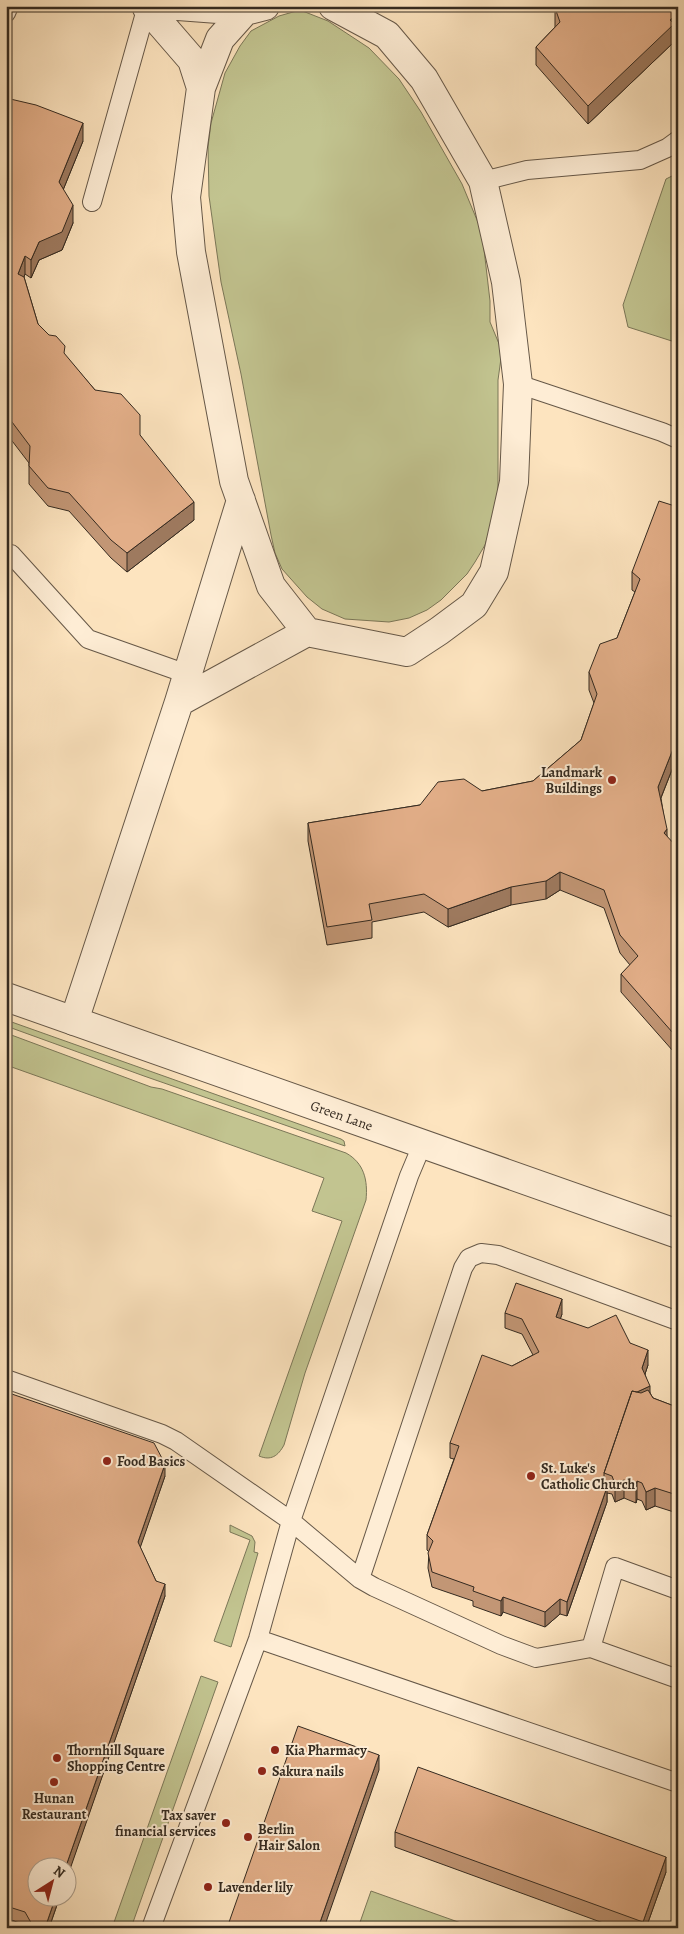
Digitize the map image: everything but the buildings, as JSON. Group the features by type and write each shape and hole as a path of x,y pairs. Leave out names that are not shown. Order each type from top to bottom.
{"street":[{"path":"178,6 255,9"},
{"path":"179,702 307,632 406,652 439,631 474,605 494,572 514,482 518,384 506,282 483,181 424,79 387,35 333,6"},
{"path":"152,7 192,60 200,88"},
{"path":"255,9 220,39 200,88 186,197 191,252 234,481 271,586 307,632"},
{"path":"74,1021 179,702 241,500"},
{"name":"Green Lane","path":"6,997 678,1234"}],"lane":[{"path":"6,13 9,6"},
{"path":"92,202 152,7"},
{"path":"483,181 527,170 640,160 667,148 678,140"},
{"path":"518,384 678,439"},
{"path":"11,554 88,638 187,674"},
{"path":"151,1928 258,1639 291,1521 409,1176 422,1145"},
{"path":"360,1579 463,1268 469,1258 481,1253 498,1255 678,1321"},
{"path":"6,1379 162,1434 176,1441 291,1521 360,1579 501,1645 536,1658 591,1648 678,1679"},
{"path":"591,1648 615,1568 678,1590"},
{"path":"258,1639 678,1784"}],"green space":[{"path":"300,10 328,21 369,48 399,79 421,112 462,184 482,232 490,301 490,322 502,351 498,380 498,504 485,545 467,574 441,600 427,610 409,618 389,622 345,619 322,609 307,597 282,569 275,553 271,535 241,374 221,282 209,196 208,147 211,123 225,73 251,31 279,16"},
{"path":"678,173 678,343 628,327 623,305 666,179"},
{"path":"6,1020 341,1139 344,1141 345,1146 6,1026"},
{"path":"6,1033 151,1087 162,1089 346,1153 361,1167 365,1179 366,1200 305,1373 284,1445 271,1458 259,1456 342,1221 312,1211 324,1178 6,1065"},
{"path":"230,1525 252,1536 255,1542 254,1552 258,1553 231,1647 214,1641 250,1540 230,1532"},
{"path":"201,1676 218,1682 131,1928 112,1928"},
{"path":"371,1891 475,1928 358,1928"}],"place":[{"name":"Landmark Buildings","path":"612,780"},
{"name":"Food Basics","path":"107,1461"},
{"name":"St. Luke's Catholic Church","path":"531,1476"},
{"name":"Kia Pharmacy","path":"275,1750"},
{"name":"Thornhill Square Shopping Centre","path":"57,1758"},
{"name":"Sakura nails","path":"262,1771"},
{"name":"Hunan Restaurant","path":"54,1782"},
{"name":"Tax saver financial services","path":"226,1823"},
{"name":"Berlin Hair Salon","path":"248,1837"},
{"name":"Lavender lily","path":"208,1887"}]}
